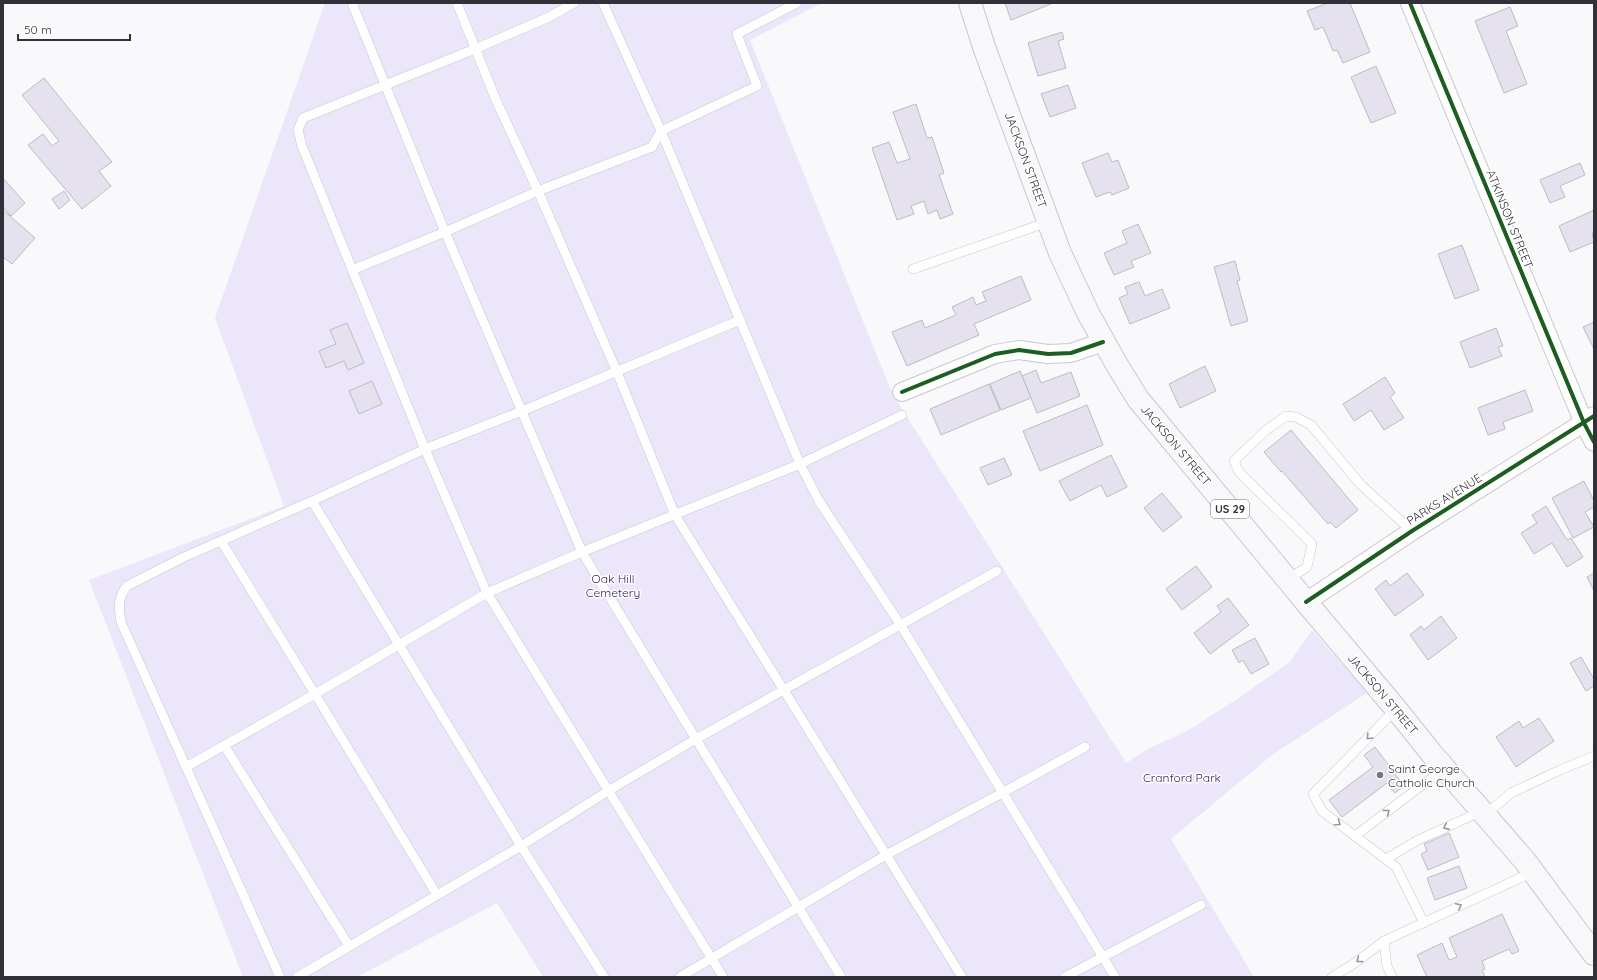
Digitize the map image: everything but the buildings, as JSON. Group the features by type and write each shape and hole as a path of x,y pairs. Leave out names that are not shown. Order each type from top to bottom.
{"main road":[{"name":"JACKSON STREET","path":"970,3 984,47 1048,222 1073,283 1103,342 1138,400 1533,872 1594,954"}],"street":[{"name":"ATKINSON STREET","path":"1410,3 1589,419 1594,442"},
{"path":"902,392 995,354 1019,350 1048,354 1071,353 1103,342"},
{"name":"PARKS AVENUE","path":"1306,602 1412,531 1589,419"}],"lane":[{"path":"352,3 445,232 582,552 841,977"},
{"path":"457,3 474,49 617,372 675,515 962,977"},
{"path":"574,3 550,17 303,118 298,130 302,146 352,270 487,593 723,977"},
{"path":"603,3 661,131 800,464 818,501 900,624 1115,977"},
{"path":"352,270 445,232 538,191 652,147 661,131 757,86 738,34 797,3"},
{"path":"913,269 1048,222"},
{"path":"280,977 121,622 119,607 121,594 128,586 184,557 312,502 426,449 617,372 740,320"},
{"path":"186,767 315,694 487,593 582,552 800,464 902,415"},
{"path":"1288,579 1307,567 1312,544 1239,472 1234,461 1265,431 1286,416 1296,417 1311,425 1361,485 1412,531"},
{"path":"312,502 521,846 604,977"},
{"path":"221,541 437,895"},
{"path":"297,977 521,846 608,791 696,739 997,571"},
{"path":"1396,709 1313,794 1322,811 1356,835 1396,867 1424,923"},
{"path":"224,746 349,946"},
{"path":"680,977 886,855 1085,747"},
{"path":"1386,858 1418,840 1483,813 1511,793 1594,756"},
{"path":"1356,835 1445,768"},
{"path":"1332,977 1355,964 1384,941 1533,872"},
{"path":"1065,977 1201,904"},
{"path":"1384,941 1387,966 1392,977"}],"green space":[{"name":"Oak Hill Cemetery","path":"325,3 822,3 750,40 892,393 1126,763 1148,749 1189,730 1290,662 1312,630 1367,693 1272,755 1171,839 1254,977 543,977 497,903 357,977 243,977 89,580 284,506 215,318"}],"cycle path":[{"path":"1410,3 1584,423 1594,442"},
{"path":"902,392 995,354 1019,350 1048,354 1071,353 1103,342"},
{"path":"1306,602 1412,531 1594,416"}],"place":[{"name":"Saint George Catholic Church","path":"1380,775"}],"park label":[{"name":"Cranford Park","path":"1182,777"}]}
